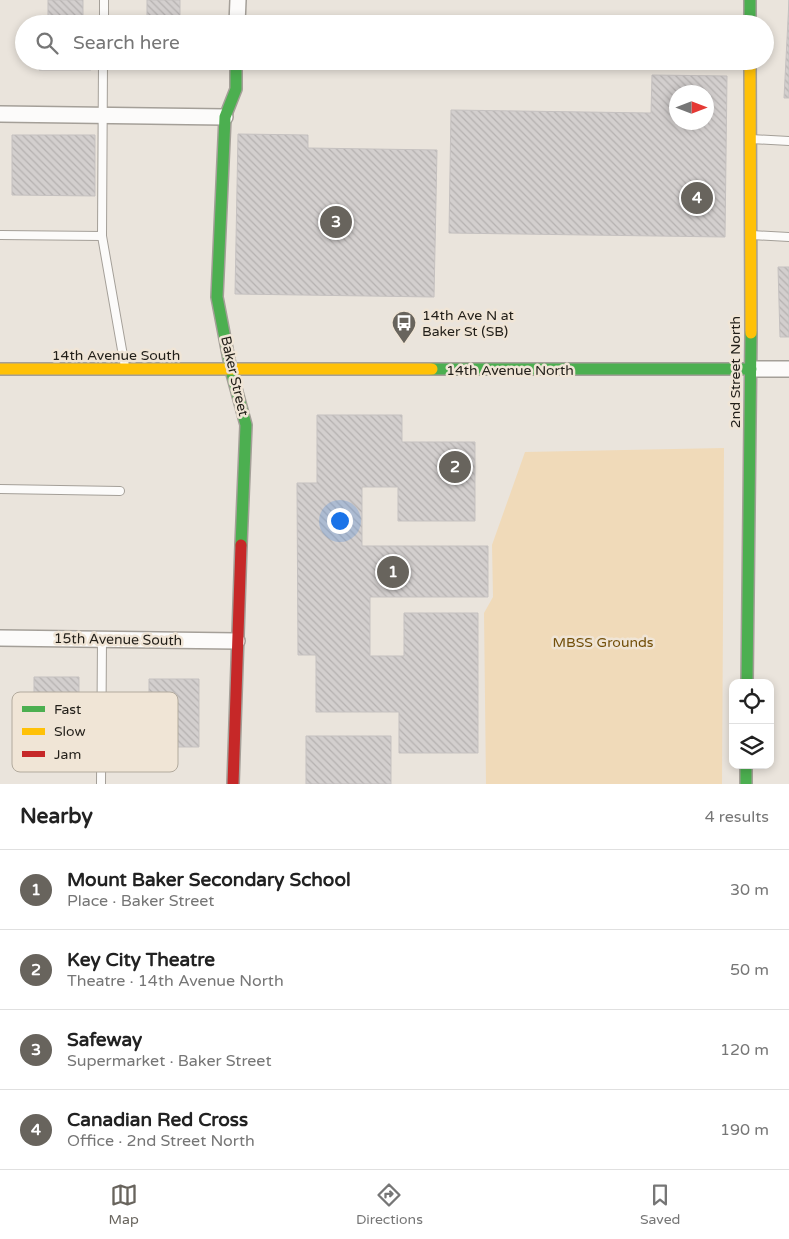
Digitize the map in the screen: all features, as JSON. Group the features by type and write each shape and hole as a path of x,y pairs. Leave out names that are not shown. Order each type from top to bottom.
{"street":[{"path":"237,15 238,0"},
{"path":"750,0 750,15"},
{"name":"Baker Street","path":"233,784 236,641 246,425 231,370 218,296 225,118 236,89 236,70"},
{"name":"2nd Street North","path":"747,679 751,369 750,70"},
{"path":"0,114 225,118"},
{"name":"14th Avenue South","path":"0,369 231,370"},
{"name":"14th Avenue North","path":"231,370 789,369"},
{"name":"15th Avenue South","path":"0,638 236,641"},
{"path":"746,769 746,784"}],"lane":[{"path":"104,0 104,15"},
{"path":"103,70 102,236 125,370"},
{"path":"750,139 789,141"},
{"path":"0,234 102,236"},
{"path":"750,235 789,237"},
{"path":"0,489 120,491"},
{"path":"102,639 102,692"}],"green space":[{"name":"MBSS Grounds","path":"724,448 722,784 486,784 484,613 493,597 492,545 525,452"}],"building":[{"path":"48,0 83,0 83,15 48,15"},
{"path":"147,0 180,0 180,15 147,15"},
{"path":"789,0 789,98 784,98"},
{"path":"652,75 727,76 725,237 449,233 451,110 651,113"},
{"path":"238,134 308,135 308,148 437,150 434,297 235,294"},
{"path":"12,135 95,135 95,196 12,195"},
{"path":"778,267 789,267 789,337 780,337"},
{"path":"317,415 402,415 402,442 475,442 475,521 398,521 398,487 362,487 362,546 488,546 488,597 370,597 370,656 404,656 404,613 478,613 478,753 399,753 399,712 316,712 316,655 298,655 297,483 317,483"},
{"path":"34,677 79,677 79,692 34,692"},
{"path":"149,679 199,679 199,747 178,747 178,692 149,692"},
{"path":"306,736 391,736 391,784 306,784"}],"traffic: fast":[{"path":"750,0 750,15"},
{"path":"236,70 236,89 225,117 217,297 231,370 246,425 241,545"},
{"path":"747,679 751,333"},
{"path":"432,369 751,369"},
{"path":"746,769 746,784"}],"traffic: slow":[{"path":"750,70 751,333"},
{"path":"0,369 432,369"}],"traffic: jam":[{"path":"233,784 241,545"}],"place":[{"name":"Canadian Red Cross","path":"697,198"},
{"name":"Safeway","path":"336,222"},
{"name":"14th Ave N at Baker St (SB)","path":"404,344"},
{"name":"Key City Theatre","path":"455,467"},
{"name":"Mount Baker Secondary School","path":"393,572"}]}
